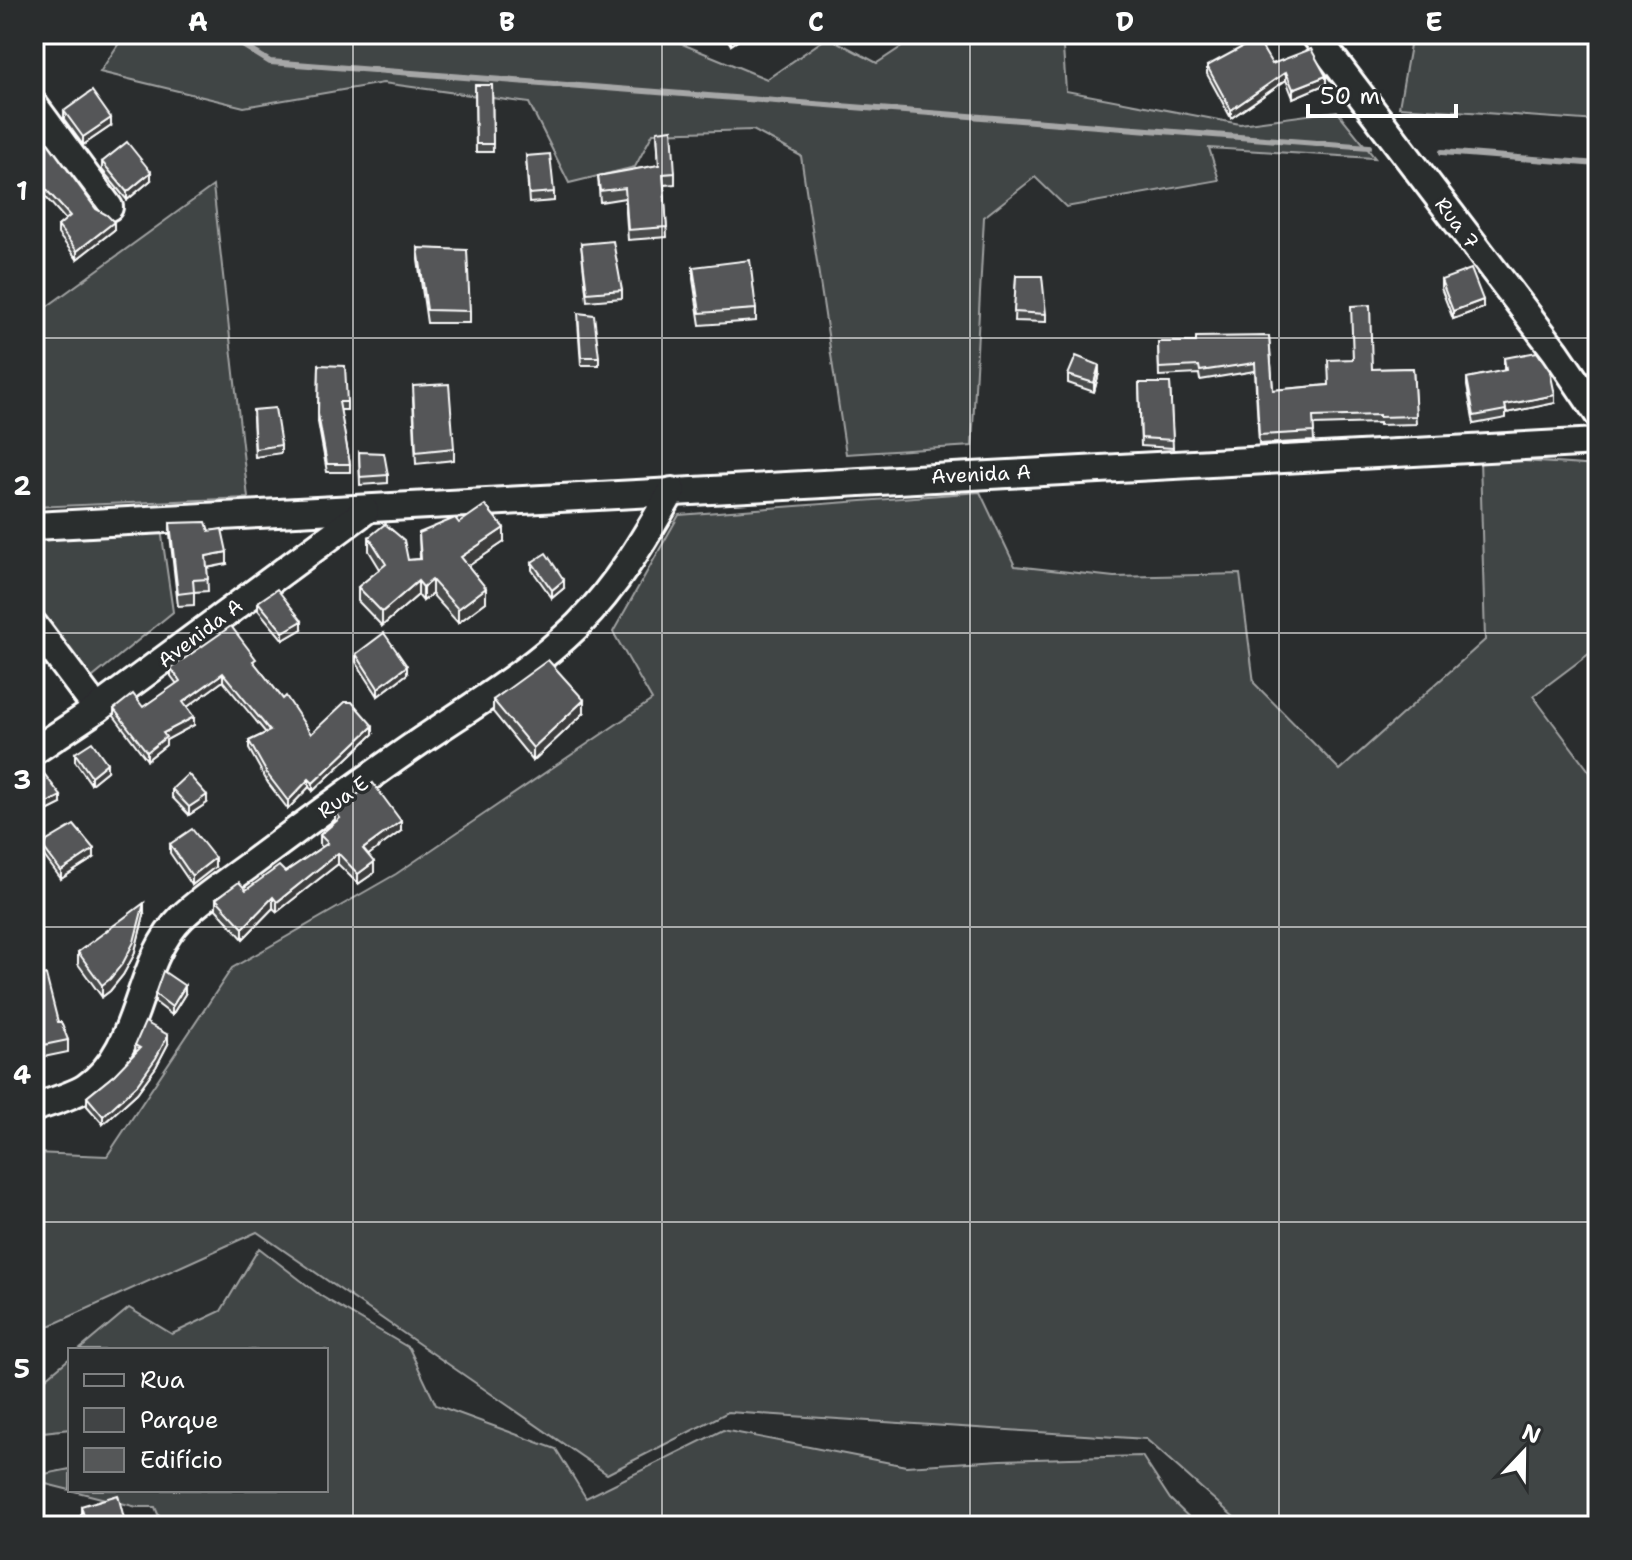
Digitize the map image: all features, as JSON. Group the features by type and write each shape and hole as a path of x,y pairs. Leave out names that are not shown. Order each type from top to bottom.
{"street":[{"name":"Rua 7","path":"1323,37 1556,352 1598,414"},
{"path":"34,105 109,207"},
{"name":"Avenida A","path":"34,526 365,511 672,491 1598,442"},
{"name":"Rua E","path":"34,1108 84,1088 105,1069 129,1026 161,944 182,917 323,811 541,658 580,623 624,570 672,491"},
{"name":"Avenida A","path":"34,751 97,709 365,511"},
{"path":"34,625 97,709"}],"green space":[{"path":"125,34 658,34 767,79 828,37 877,63 921,34 1062,34 1066,91 1240,124 1337,111 1375,158 1209,148 1219,180 1066,207 1035,177 984,217 972,446 846,454 801,156 753,130 653,133 635,167 569,183 529,103 383,83 244,107 100,72"},
{"path":"1412,34 1598,34 1598,121 1399,107"},
{"path":"213,186 248,498 34,507 34,316"},
{"path":"1480,458 1598,466 1598,647 1533,696 1598,783 1598,1526 1244,1526 1146,1439 728,1412 607,1474 257,1232 34,1333 34,1153 107,1156 232,968 396,874 652,700 613,632 679,515 980,492 1015,566 1114,577 1240,574 1254,683 1340,770 1485,640"},
{"path":"161,529 173,612 88,681 34,610 34,536"},
{"path":"259,1248 321,1296 409,1348 436,1405 556,1449 586,1498 723,1430 906,1466 1142,1456 1170,1499 1198,1526 163,1526 155,1507 137,1507 78,1492 328,1492 328,1348 81,1348 129,1308 172,1334 221,1311"},
{"path":"68,1360 68,1429 34,1433 34,1388"},
{"path":"68,1469 68,1490 34,1481 34,1476"}],"building":[{"path":"1257,39 1272,64 1311,49 1326,76 1293,89 1286,72 1231,110 1207,66"},
{"path":"475,85 492,85 493,144 476,144"},
{"path":"92,91 111,118 83,137 64,111"},
{"path":"34,124 96,209 114,222 77,251 58,226 70,216 34,176"},
{"path":"672,129 675,173 663,174 667,227 628,230 625,188 600,191 598,176 659,165 657,131"},
{"path":"127,142 151,172 127,192 102,162"},
{"path":"550,154 554,192 529,194 526,156"},
{"path":"613,241 622,290 587,293 581,244"},
{"path":"418,248 467,250 470,311 427,310"},
{"path":"750,260 756,309 700,313 693,267"},
{"path":"1471,269 1483,300 1453,311 1441,280"},
{"path":"1016,276 1042,276 1046,314 1014,312"},
{"path":"1370,305 1372,369 1413,368 1416,416 1313,417 1314,432 1259,435 1255,363 1200,371 1199,366 1159,368 1158,342 1196,342 1196,337 1269,336 1273,390 1329,385 1328,360 1353,359 1351,306"},
{"path":"578,313 594,315 599,357 581,357"},
{"path":"1537,352 1550,371 1555,395 1505,405 1506,410 1474,416 1467,378 1506,370 1504,358"},
{"path":"1076,356 1099,365 1094,383 1068,375"},
{"path":"319,365 345,366 347,402 339,402 350,464 327,464 318,414"},
{"path":"1139,383 1170,383 1173,440 1141,438"},
{"path":"449,384 454,448 416,452 413,386"},
{"path":"275,408 281,445 255,449 253,410"},
{"path":"359,452 384,453 388,475 360,477"},
{"path":"485,505 504,528 461,557 486,588 458,609 432,580 423,587 418,581 382,612 358,587 386,564 369,537 385,524 404,540 408,560 421,559 419,533 455,518 459,523"},
{"path":"206,522 209,531 222,529 227,552 206,556 208,579 193,580 194,592 178,594 170,523"},
{"path":"546,553 564,580 552,590 532,562"},
{"path":"277,589 302,621 283,632 258,602"},
{"path":"231,626 256,659 253,661 283,699 286,696 311,734 345,702 352,702 373,726 313,783 309,779 288,801 268,775 249,741 270,731 223,673 183,702 194,717 163,733 166,737 147,752 114,709 133,694 143,707 180,681 171,668"},
{"path":"384,633 407,666 378,688 356,654"},
{"path":"548,660 584,700 533,748 493,700"},
{"path":"92,742 107,763 91,776 75,753"},
{"path":"39,767 61,796 41,806 34,798 34,770"},
{"path":"188,774 207,795 189,807 172,789"},
{"path":"373,783 401,821 363,849 374,862 358,874 338,853 277,902 273,897 243,928 216,899 239,882 246,890 279,866 285,872 328,843 320,835 340,818 335,811"},
{"path":"74,825 94,849 61,871 44,848 47,841"},
{"path":"192,829 215,858 192,876 170,844"},
{"path":"144,903 134,942 123,963 102,985 78,952"},
{"path":"163,971 185,986 172,1007 155,994"},
{"path":"46,975 58,1022 61,1022 68,1040 34,1047 34,978"},
{"path":"145,1022 168,1035 137,1085 103,1116 87,1097 140,1048 135,1045"},
{"path":"118,1495 126,1526 87,1526 81,1506"}],"waterway":[{"path":"225,34 270,62 1369,147"},
{"path":"1442,152 1598,164"}]}
